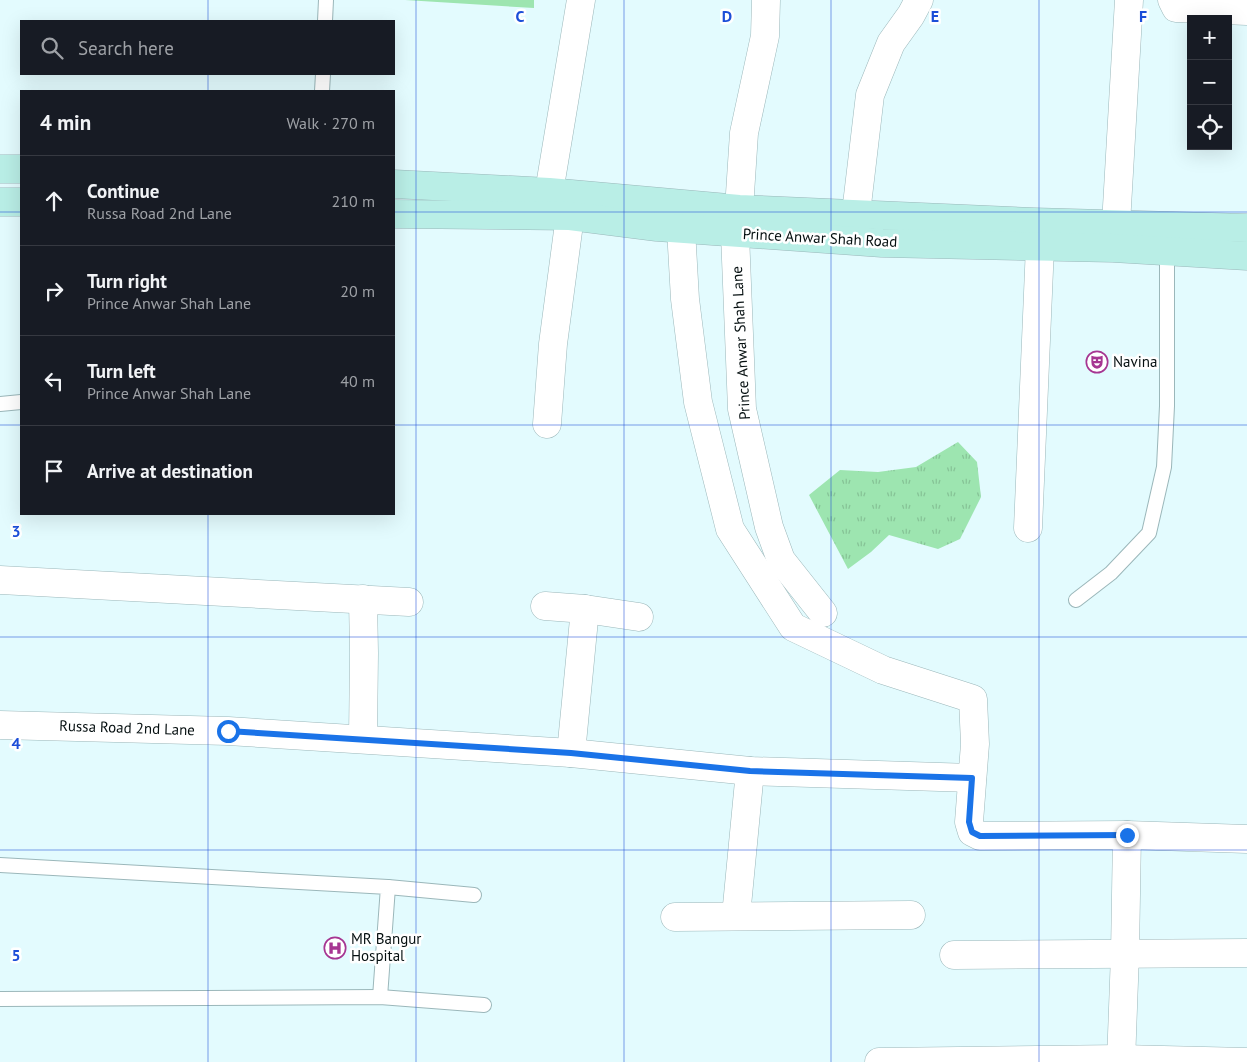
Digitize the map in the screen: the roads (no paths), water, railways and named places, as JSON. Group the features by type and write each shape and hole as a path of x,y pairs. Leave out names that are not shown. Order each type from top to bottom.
{"main road":[{"path":"0,169 20,169"},
{"name":"Prince Anwar Shah Road","path":"395,184 549,192 882,243 1167,250 1247,256"},
{"path":"0,202 20,202"},
{"name":"Prince Anwar Shah Road","path":"395,214 570,216 681,229 737,221 856,213 1034,222 1247,228"}],"street":[{"path":"549,192 581,0"},
{"name":"Prince Anwar Shah Lane","path":"766,0 765,36 744,133 737,221 742,409 764,509 781,560 823,613"},
{"path":"856,213 870,95 891,43 911,16 919,0"},
{"path":"1116,224 1129,0"},
{"path":"1172,0 1176,8 1247,11"},
{"path":"547,424 553,344 570,216"},
{"path":"681,229 685,300 698,402 730,530 794,627 883,670 973,699 975,744 969,822 972,832 980,836 1127,835 1247,839"},
{"path":"1028,528 1040,246"},
{"path":"0,580 409,602"},
{"path":"363,599 363,740"},
{"path":"545,606 585,609 639,617"},
{"path":"571,753 585,609"},
{"name":"Russa Road 2nd Lane","path":"0,725 228,731 571,753 750,771 972,778"},
{"path":"736,916 750,771"},
{"path":"1121,1060 1127,835"},
{"path":"676,917 911,914"},
{"path":"954,955 1247,953"},
{"path":"879,1062 1121,1060 1247,1062"}],"lane":[{"path":"325,20 326,0"},
{"path":"322,90 323,75"},
{"path":"1076,600 1110,573 1150,533 1164,467 1167,406 1167,250"},
{"path":"0,404 20,402"},
{"path":"0,865 388,887 474,895"},
{"path":"380,997 388,887"},
{"path":"0,999 380,997 484,1005"}],"place":[{"name":"Navina","path":"1097,362"},
{"name":"MR Bangur Hospital","path":"335,948"}]}
